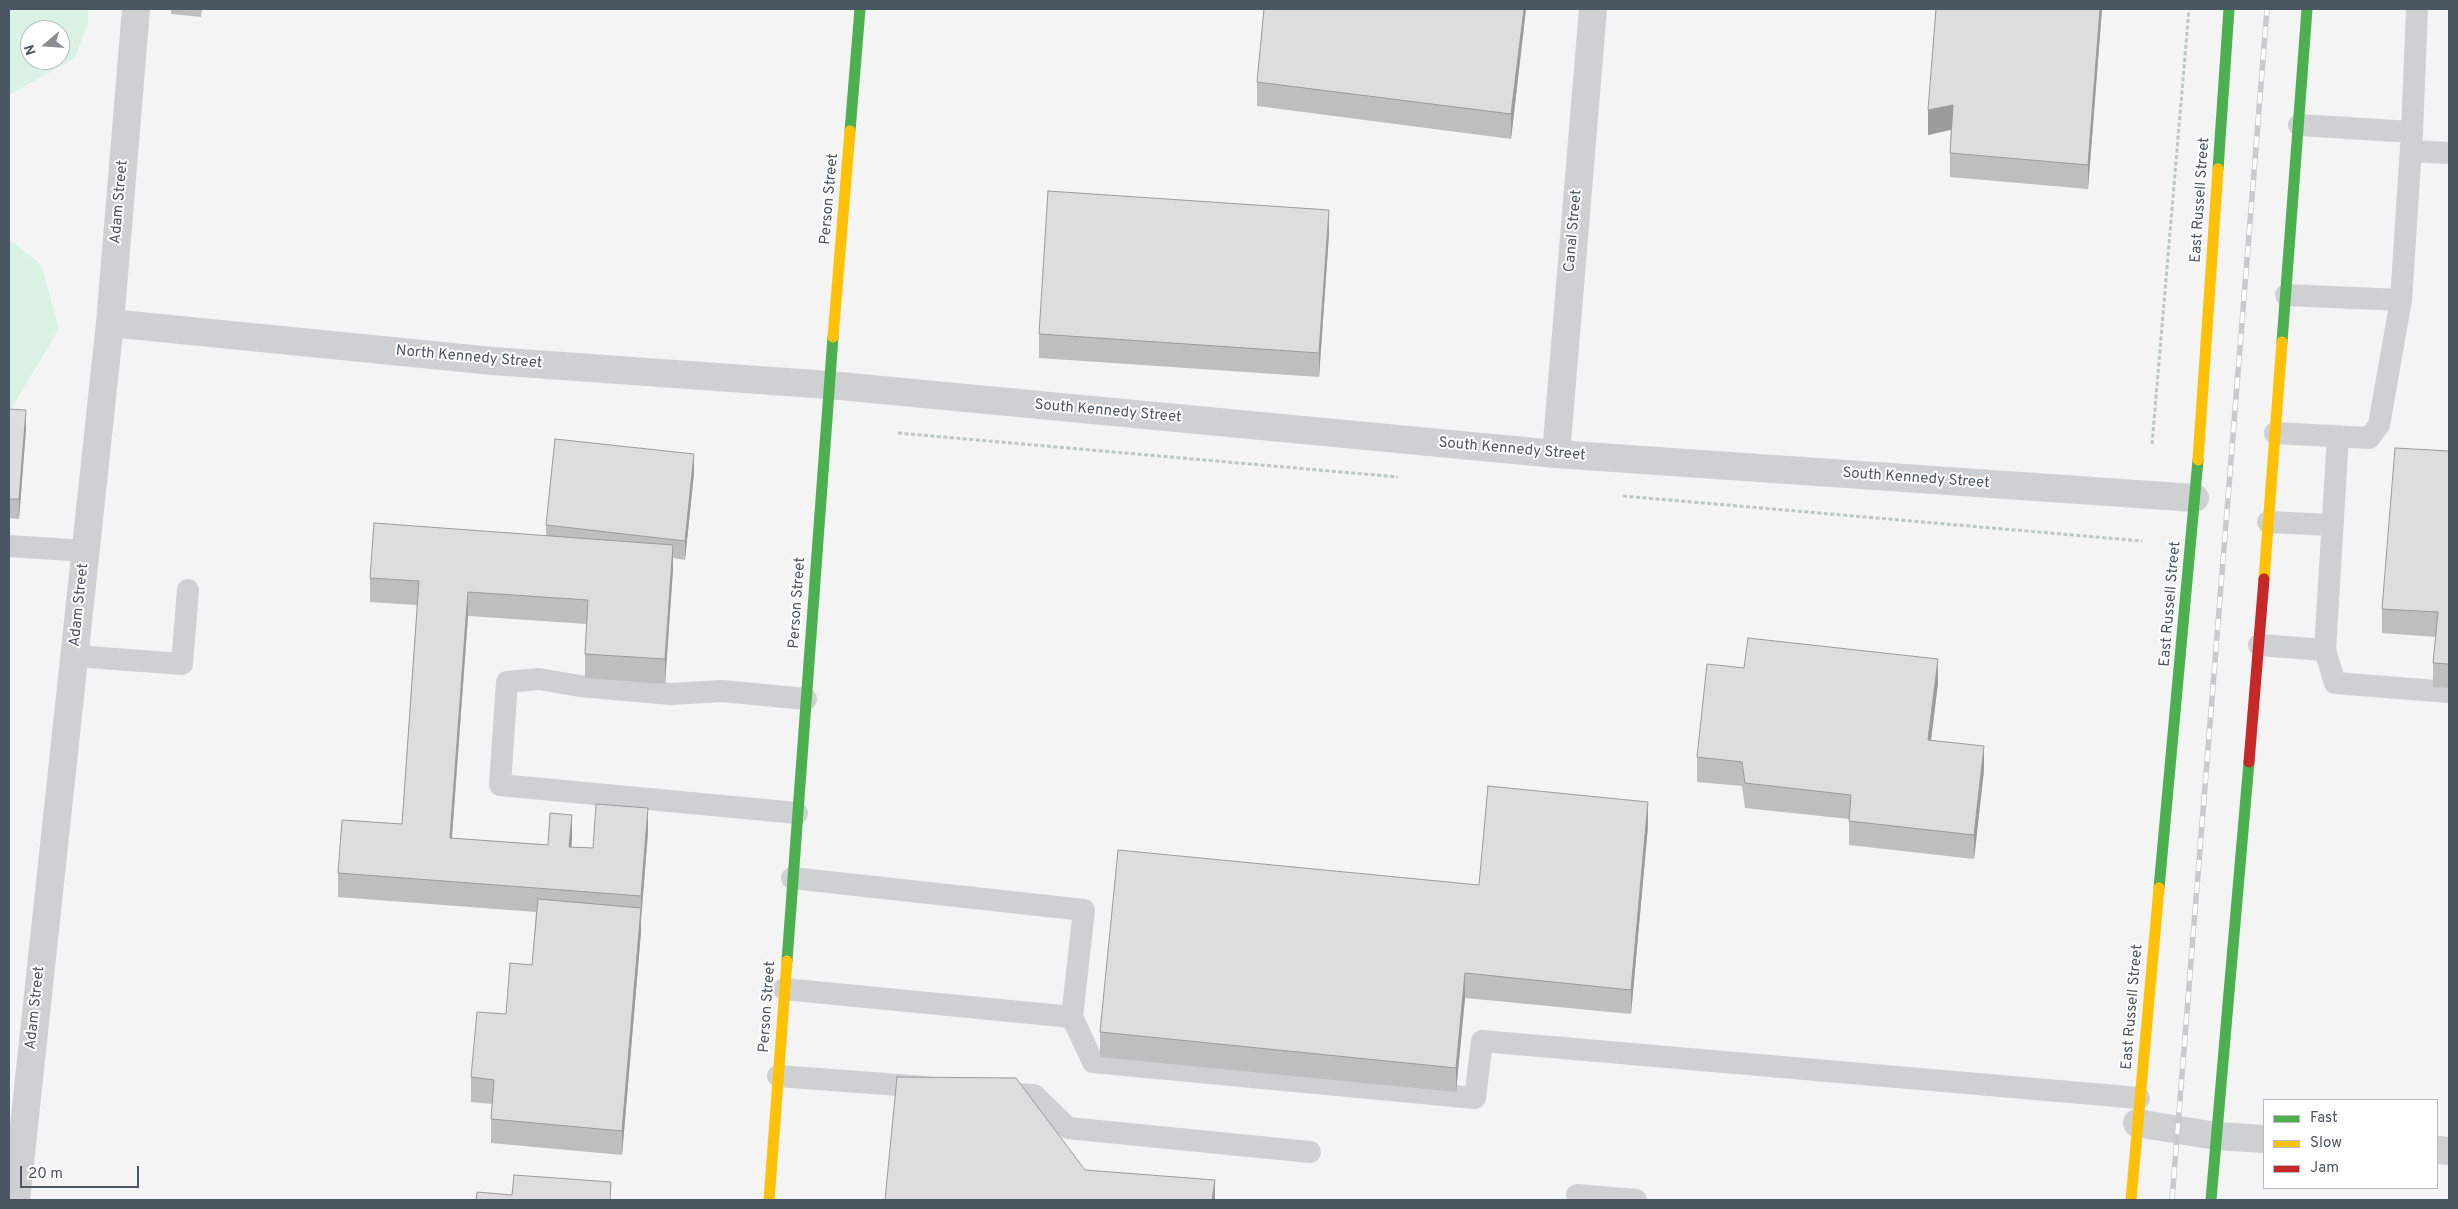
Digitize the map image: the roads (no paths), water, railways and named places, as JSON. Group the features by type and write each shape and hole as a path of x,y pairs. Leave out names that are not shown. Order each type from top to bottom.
{"main road":[{"name":"Person Street","path":"768,1200 829,385 860,9"},
{"name":"East Russell Street","path":"2131,1200 2195,498 2229,9"},
{"path":"2211,1200 2259,645 2307,9"}],"street":[{"name":"Adam Street","path":"16,1200 110,323 136,9"},
{"name":"Canal Street","path":"1556,454 1593,9"},
{"name":"North Kennedy Street","path":"110,323 493,361 829,385"},
{"name":"South Kennedy Street","path":"829,385 1556,454 2195,498"},
{"path":"2138,1110 2216,1136 2263,1139"}],"lane":[{"path":"2275,433 2369,438 2379,426 2401,300 2412,141 2417,9"},
{"path":"2298,126 2412,141 2449,153"},
{"path":"2286,295 2401,300"},
{"path":"2338,436 2331,525 2325,650 2335,683 2449,692"},
{"path":"2268,522 2331,525"},
{"path":"9,546 86,551"},
{"path":"75,656 182,664 188,590"},
{"path":"2259,645 2325,650"},
{"path":"797,812 500,785 507,682 539,679 580,686 671,694 722,691 806,699"},
{"path":"792,878 1084,910 1072,1017 1093,1062 1474,1098 1482,1041 2138,1110"},
{"path":"784,988 1072,1017"},
{"path":"778,1076 949,1089"},
{"path":"977,1091 1034,1095 1068,1128 1310,1152"},
{"path":"1577,1195 1636,1200"}],"railway":[{"path":"2172,1200 2267,9"}]}
